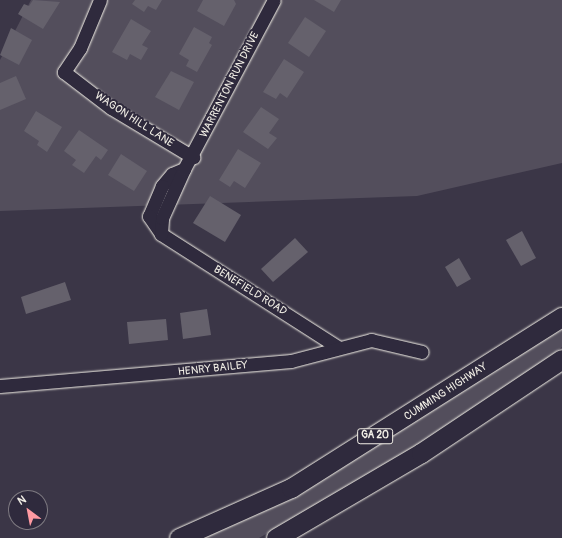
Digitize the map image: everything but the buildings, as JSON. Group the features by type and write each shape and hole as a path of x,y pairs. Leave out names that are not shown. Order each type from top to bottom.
{"highway":[{"name":"CUMMING HIGHWAY","path":"179,538 291,488 562,317"},
{"path":"276,538 421,453 562,359"}],"street":[{"name":"WAGON HILL LANE","path":"100,0 80,48 64,72 111,108 193,157"},
{"name":"WARRENTON RUN DRIVE","path":"161,234 162,218 168,190 193,157 274,0"},
{"name":"BENEFIELD ROAD","path":"161,234 339,348"},
{"name":"HENRY BAILEY","path":"0,386 291,361 371,340 422,352"}],"shaded area":[{"path":"31,0 562,0 562,163 417,196 0,211 0,60"},
{"path":"562,327 562,347 511,385 378,470 259,538 205,538 305,488"}]}
